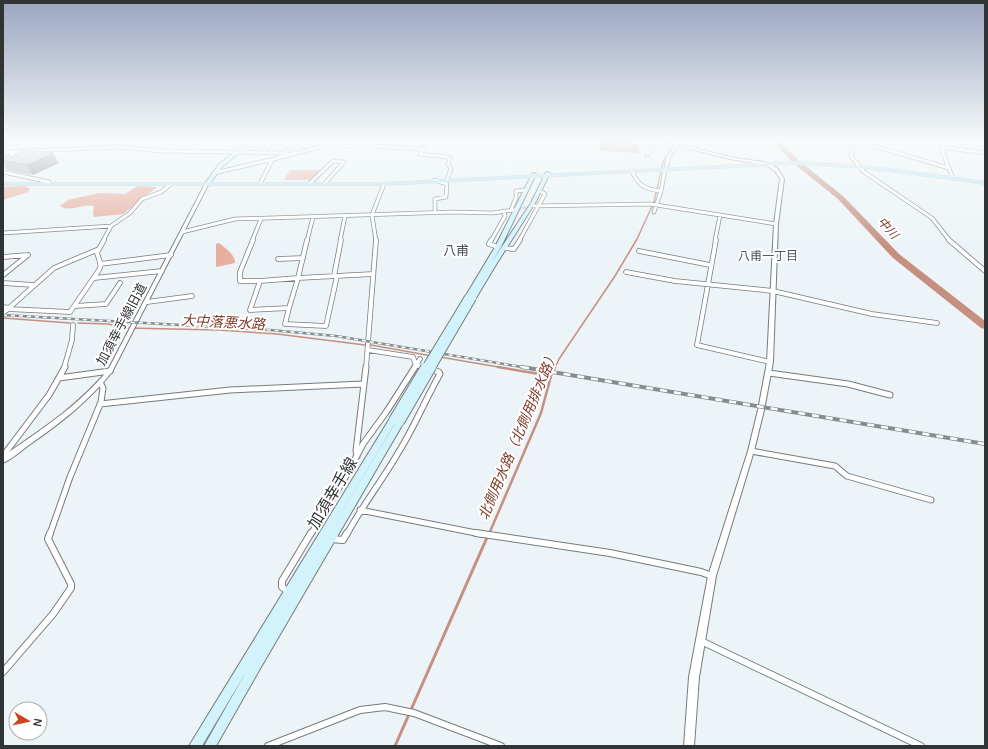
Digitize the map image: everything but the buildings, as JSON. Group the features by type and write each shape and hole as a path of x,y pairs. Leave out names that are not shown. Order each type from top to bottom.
{"main road":[{"path":"207,183 211,177"},
{"path":"3,183 170,185 261,182 325,183 435,181 447,179 506,177"},
{"path":"3,183 384,184 515,177"},
{"name":"加須幸手線","path":"471,298 534,177"},
{"name":"加須幸手線","path":"195,746 471,298 540,191 547,177"},
{"path":"948,177 985,182"},
{"path":"957,177 985,182"},
{"name":"加須幸手線","path":"210,746 331,538 396,421"}],"street":[{"path":"31,177 49,182"},
{"path":"261,182 264,177"},
{"path":"310,183 316,177"},
{"path":"325,183 330,177"},
{"path":"634,177 636,182 641,187 661,191"},
{"path":"654,212 661,191 662,177"},
{"path":"688,746 694,677 712,576 751,451 769,373 776,224 782,179 781,177"},
{"path":"871,177 932,218 951,242 985,271"},
{"path":"435,181 447,184 446,197 435,198 435,213"},
{"name":"加須幸手線旧道","path":"3,460 76,406 101,384 110,371 147,302 207,183"},
{"path":"357,456 356,451 368,350 368,326 376,237 372,215 384,184"},
{"path":"7,308 70,312 99,270 100,264 97,253 111,226 130,213 142,199 161,192 170,185"},
{"path":"182,232 235,219 504,212 512,210 516,198 516,191 527,190"},
{"path":"504,248 514,249 545,194 540,191"},
{"path":"534,206 656,204 776,224"},
{"path":"498,247 489,244 505,216 504,212"},
{"path":"720,215 696,345 770,362"},
{"path":"313,217 285,324 326,326 345,216"},
{"path":"262,218 240,272 240,281 372,274"},
{"path":"3,233 111,226"},
{"path":"3,314 7,308 54,268 99,249"},
{"path":"639,251 710,265"},
{"path":"100,264 171,254"},
{"path":"3,257 28,255 3,275"},
{"path":"278,259 303,258"},
{"path":"94,278 162,271"},
{"path":"626,272 675,281 773,291 872,314 938,323"},
{"path":"260,281 250,310 289,308"},
{"path":"3,283 34,284"},
{"path":"75,306 106,304 120,284"},
{"path":"147,302 192,296"},
{"path":"3,456 42,406 59,378 71,352 74,335 73,325"},
{"path":"368,350 413,357 416,365"},
{"path":"290,592 282,587 282,581 357,456 420,359"},
{"path":"331,538 344,540 360,510 398,454 417,421 430,390 440,374 439,372 416,365"},
{"path":"59,378 110,371"},
{"path":"769,373 848,384 890,395"},
{"path":"3,672 53,614 70,588 71,584 48,539 70,477 100,404 103,388 101,384"},
{"path":"100,404 230,390 363,384"},
{"path":"751,451 835,466 847,476 931,500"},
{"path":"360,510 498,537 610,553 701,572 712,576"},
{"path":"701,640 921,746"},
{"path":"268,746 360,710 385,707 414,713 501,746"}],"shaded area":[{"path":"286,177 314,177 310,180 284,180"},
{"path":"23,186 30,188 28,192 3,200 3,187"},
{"path":"138,186 157,187 123,214 94,217 94,206 90,205 68,209 60,206 68,200 99,193 125,194"},
{"path":"219,243 232,254 235,263 216,267 216,244"}],"waterway":[{"name":"北側用水路（北側用排水路）","path":"555,368 559,359 615,276 637,239 654,202 660,177"},
{"name":"中川","path":"815,177 841,198 896,256 985,326"},
{"name":"大中落悪水路","path":"3,318 70,323"},
{"name":"大中落悪水路","path":"78,323 108,324 127,328 218,330 277,334 365,345"},
{"name":"大中落悪水路","path":"371,345 432,356"},
{"name":"大中落悪水路","path":"440,357 504,368"},
{"name":"大中落悪水路","path":"498,367 551,376"},
{"name":"北側用水路（北側用排水路）","path":"551,376 555,367"},
{"name":"北側用水路（北側用排水路）","path":"489,534 541,413 551,376"},
{"name":"北側用水路（北側用排水路）","path":"395,746 489,533"}],"tunnel":[{"path":"514,210 534,206"}],"railway":[{"path":"3,315 270,330 336,336 522,367"},
{"path":"522,367 985,444"},
{"path":"522,367 528,368"}],"district":[{"name":"八甫","path":"456,250"},
{"name":"八甫一丁目","path":"768,256"}]}
